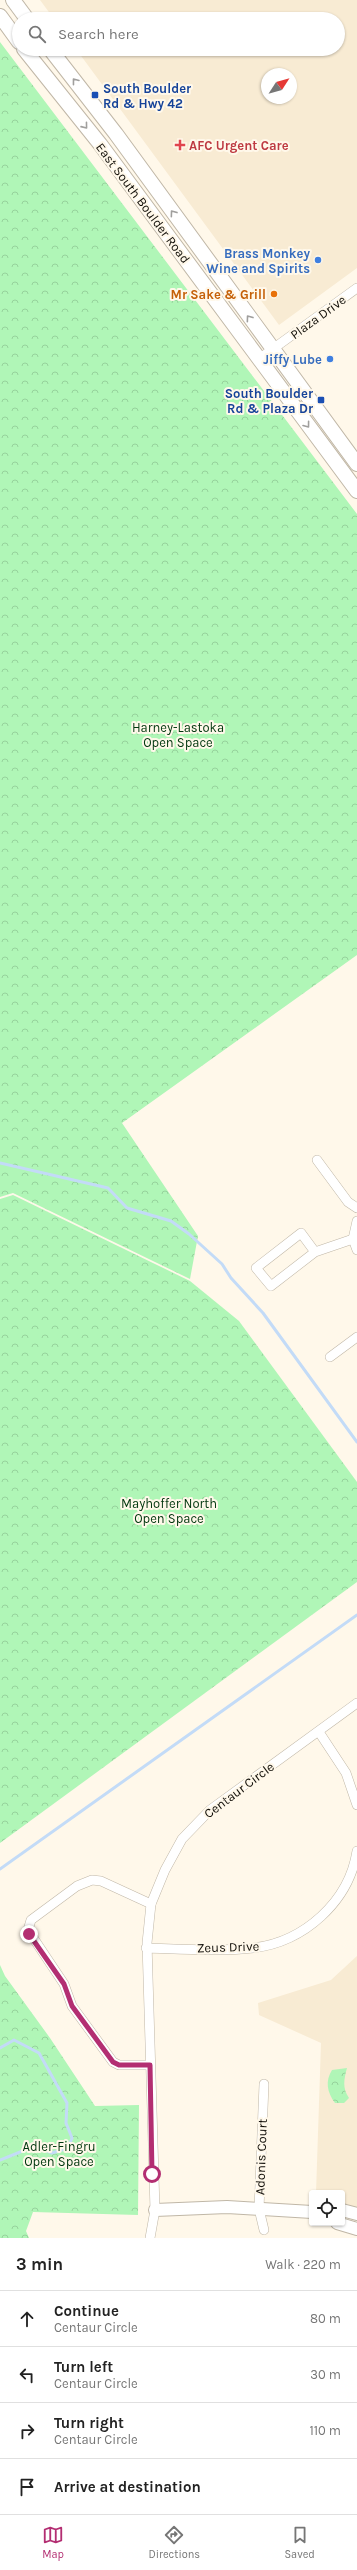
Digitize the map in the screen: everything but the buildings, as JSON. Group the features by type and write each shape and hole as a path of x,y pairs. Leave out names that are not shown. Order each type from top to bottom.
{"main road":[{"path":"13,0 22,12"},
{"path":"0,16 12,32"},
{"name":"East South Boulder Road","path":"30,56 100,144 357,491"},
{"name":"East South Boulder Road","path":"55,56 116,134 272,350 357,464"}],"street":[{"name":"Plaza Drive","path":"259,359 357,288"},
{"path":"317,1160 348,1202 357,1208"},
{"path":"357,1221 353,1239 357,1250"},
{"path":"315,1252 301,1233 256,1268 271,1286 315,1252 353,1239"},
{"path":"330,1357 357,1337"},
{"name":"Centaur Circle","path":"150,2238 155,2210 146,1948 151,1904 168,1864 182,1838 210,1810 357,1704"},
{"path":"318,1732 346,1773 357,1805"},
{"name":"Zeus Drive","path":"146,1948 252,1948 294,1936 314,1923 332,1906 347,1884 357,1851"},
{"path":"150,2065 119,2065 113,2062 72,2006 64,1984 28,1930 31,1920 77,1886 92,1880 101,1881 151,1904"},
{"name":"Adonis Court","path":"264,2084 260,2209 264,2230"},
{"path":"155,2210 260,2209 309,2212"},
{"path":"345,2211 357,2214"},
{"path":"345,2225 357,2228"}],"shaded area":[{"path":"40,0 357,0 357,268 279,325 81,56 345,56 345,12 49,12"},
{"path":"357,1956 357,2208 345,2204 345,2190 316,2190 321,2043 259,2015 258,2003 331,1980"}],"green space":[{"name":"Harney-Lastoka Open Space","path":"0,42 357,514 357,955 122,1123 198,1236 190,1279 13,1193 0,1197"},
{"name":"Mayhoffer North Open Space","path":"13,1195 190,1281 239,1321 357,1482 357,1582 0,1843 0,1199"},
{"name":"Adler-Fingru Open Space","path":"0,1965 5,1976 50,2038 95,2106 139,2105 138,2215 33,2212 26,2231 29,2238 0,2238"},
{"path":"347,2068 344,2083 345,2091 349,2098 344,2103 335,2103 330,2095 328,2078 332,2070"}],"waterway":[{"path":"0,1163 108,1188 127,1208 171,1221 189,1234 222,1264 231,1278 263,1313 357,1442"},
{"path":"0,1869 357,1615"},
{"path":"0,2048 14,2040 39,2053 67,2103 66,2123 72,2138 68,2148 52,2153 35,2146 0,2160"}],"place":[{"name":"South Boulder Rd & Hwy 42","path":"95,95"},
{"name":"AFC Urgent Care","path":"180,145"},
{"name":"Brass Monkey Wine and Spirits","path":"318,260"},
{"name":"Mr Sake & Grill","path":"274,294"},
{"name":"Jiffy Lube","path":"330,359"},
{"name":"South Boulder Rd & Plaza Dr","path":"321,400"}],"route":[{"path":"29,1934 64,1984 72,2006 113,2062 119,2065 150,2065 152,2174"}]}
